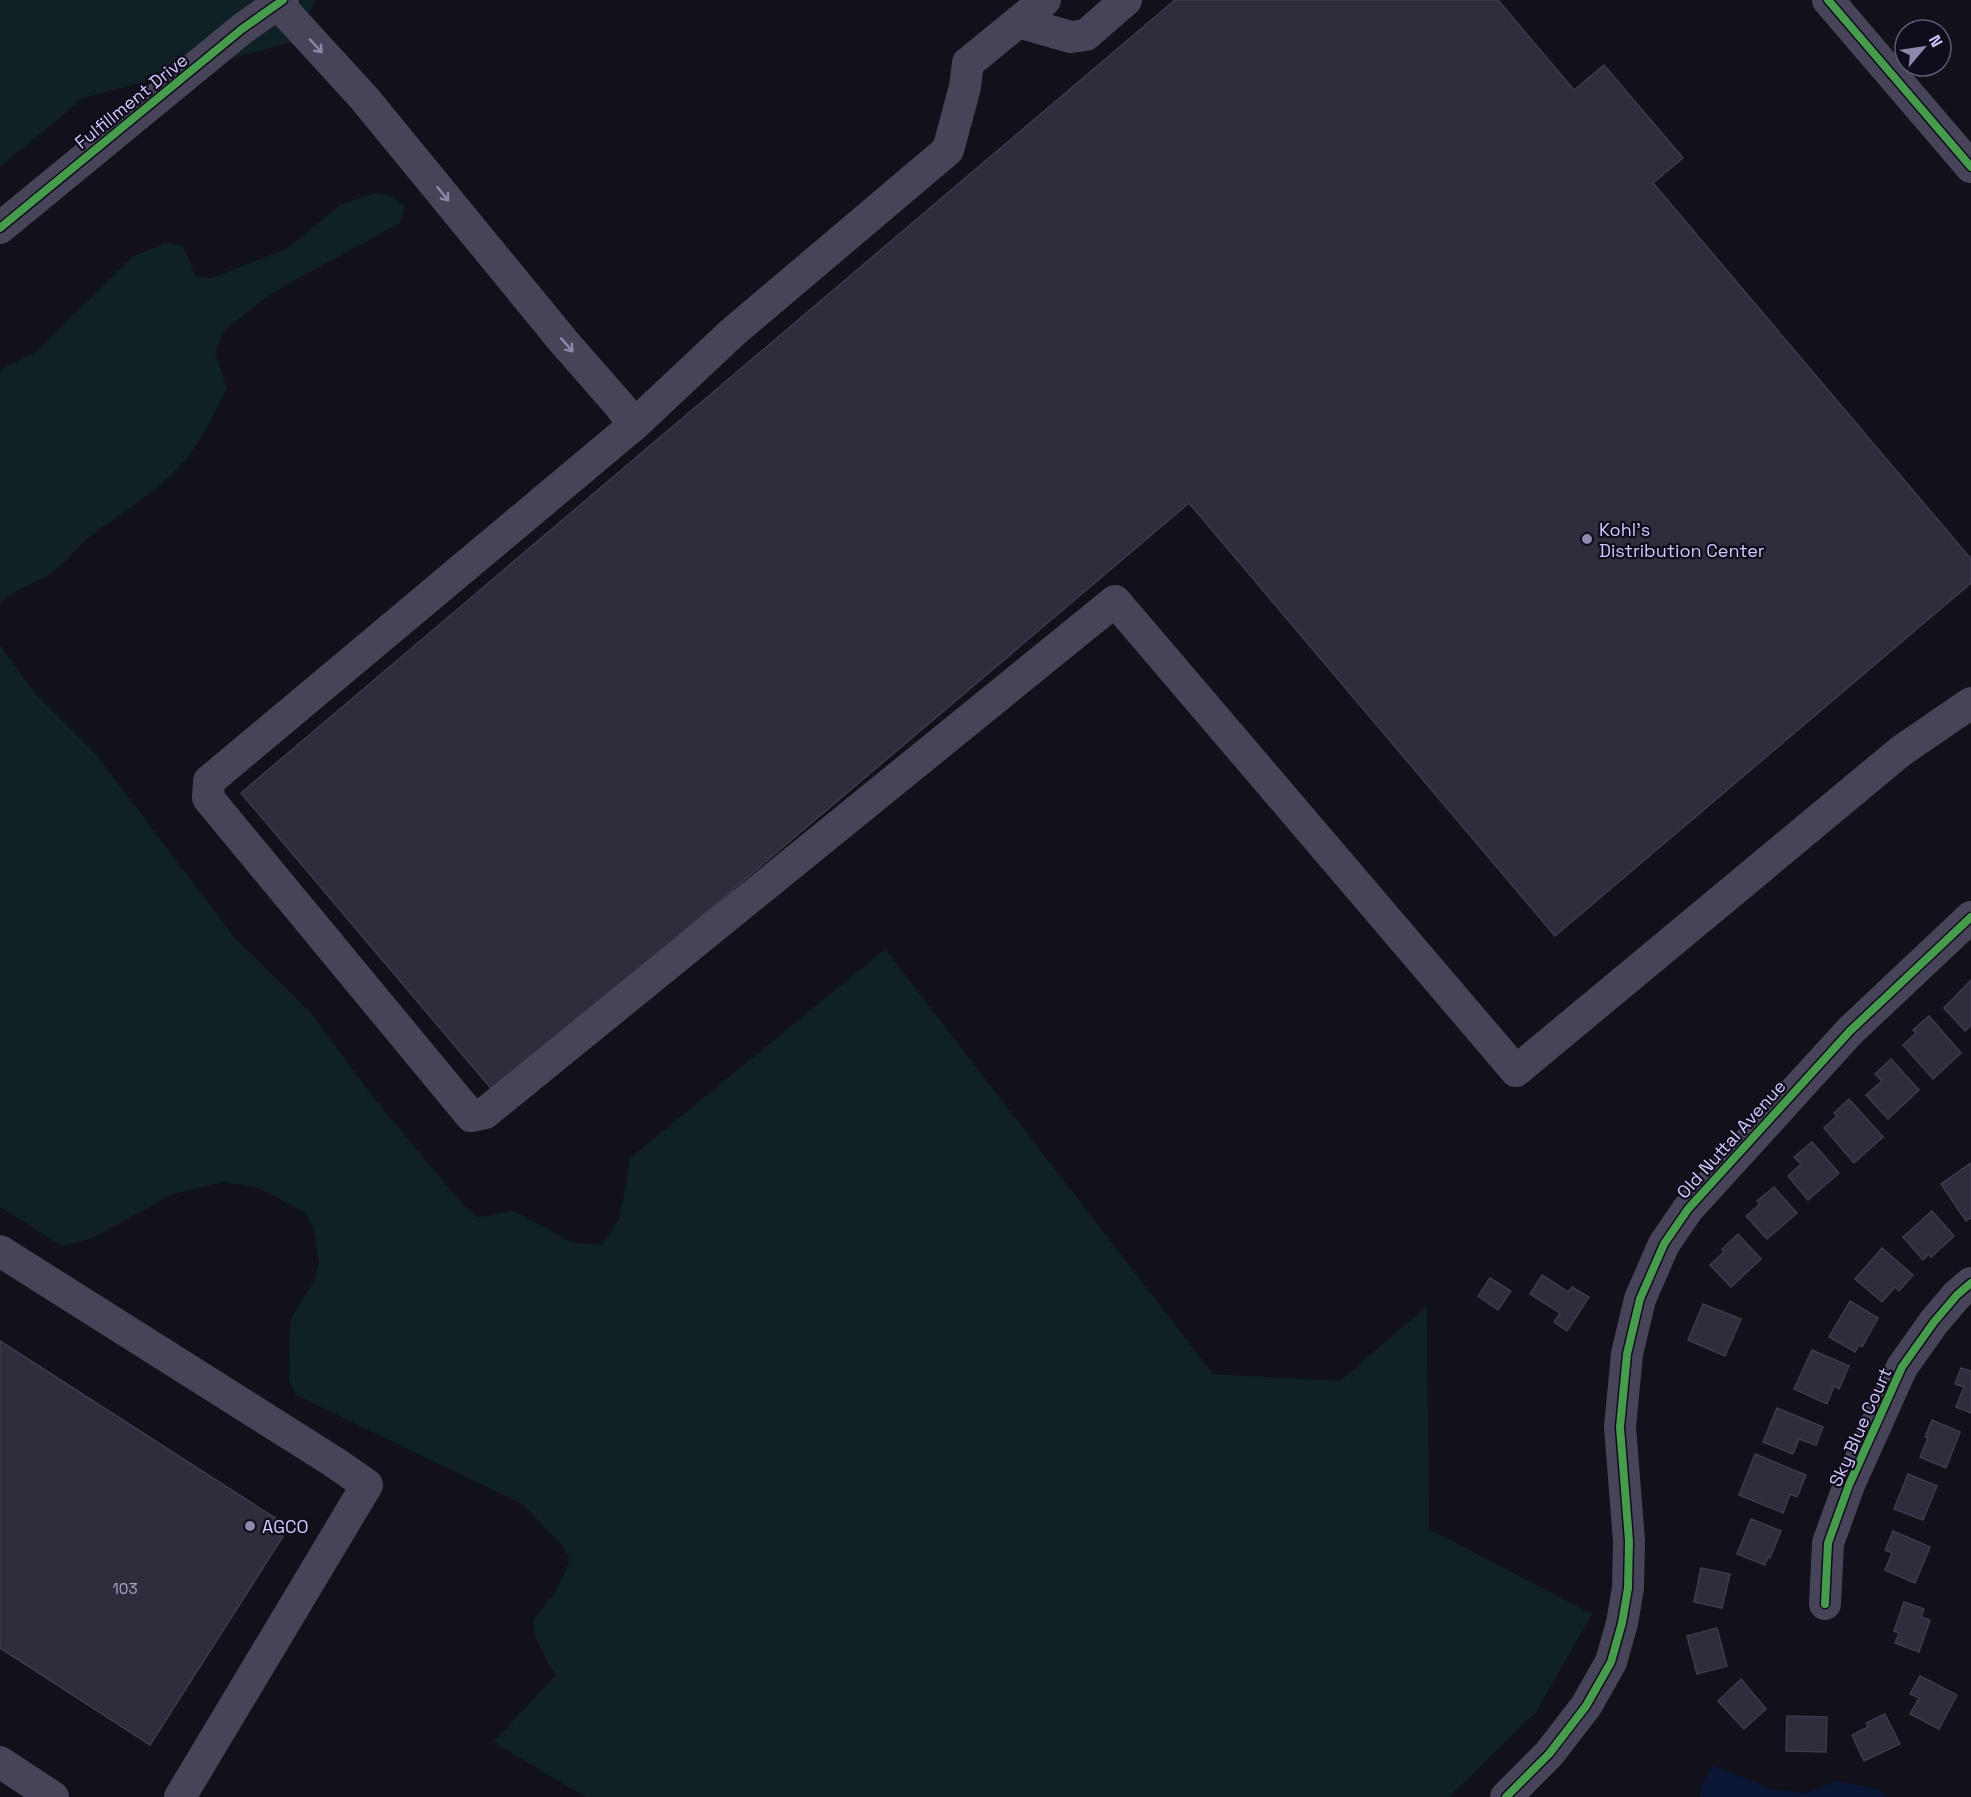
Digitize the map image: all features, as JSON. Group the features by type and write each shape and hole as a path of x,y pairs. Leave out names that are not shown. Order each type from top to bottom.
{"street":[{"path":"1045,0 968,63 965,87 948,150 733,332 634,425 208,781 208,798 471,1116 485,1113 1115,601 1516,1071 1901,751 1971,703"},
{"path":"1018,22 1071,37 1086,35 1126,0"},
{"path":"1832,1 1971,167"},
{"path":"280,2 364,98 634,425"},
{"name":"Fulfillment Drive","path":"0,228 242,29 280,2"},
{"name":"Old Nuttal Avenue","path":"1506,1797 1548,1754 1586,1706 1611,1662 1622,1623 1628,1588 1629,1541 1620,1427 1627,1354 1640,1299 1664,1244 1688,1209 1850,1031 1971,917"},
{"path":"0,1251 367,1485 180,1797"},
{"name":"Sky Blue Court","path":"1825,1604 1828,1544 1849,1485 1902,1366 1934,1322 1957,1295 1971,1283"},
{"path":"0,1762 53,1797"}],"shaded area":[{"path":"0,0 316,0 292,42 80,99 0,167"},
{"path":"375,193 392,196 405,207 400,223 270,294 223,332 215,353 227,388 209,424 188,457 166,480 88,538 56,569 12,594 0,604 0,370 36,352 132,257 165,243 183,246 196,277 212,278 288,248 340,205"},
{"path":"0,645 33,691 95,753 234,937 311,1013 373,1097 464,1206 478,1217 514,1211 571,1242 602,1245 619,1219 629,1159 885,949 1213,1374 1340,1381 1427,1306 1429,1529 1592,1614 1536,1712 1449,1797 585,1797 493,1742 556,1675 534,1634 534,1618 555,1593 570,1560 563,1546 522,1504 296,1395 289,1381 290,1320 315,1279 319,1263 314,1230 306,1213 258,1188 224,1182 173,1194 93,1238 62,1246 0,1207"}],"water":[{"path":"1713,1765 1772,1789 1806,1793 1836,1781 1879,1789 1887,1797 1700,1797 1700,1788"}],"building":[{"name":"Kohl's Distribution Center","path":"1175,0 1498,0 1574,90 1604,65 1683,158 1653,183 1971,559 1971,583 1555,936 1189,503 494,1092 241,793"},
{"path":"1971,980 1971,1025 1965,1031 1944,1008"},
{"path":"1929,1016 1961,1053 1933,1079 1903,1045 1916,1033 1913,1030"},
{"path":"1891,1059 1919,1090 1888,1119 1866,1095 1882,1081 1875,1074"},
{"path":"1849,1099 1883,1137 1854,1163 1824,1128 1837,1116 1834,1113"},
{"path":"1812,1142 1839,1173 1808,1200 1788,1176 1801,1164 1794,1157"},
{"path":"1971,1163 1971,1218 1966,1221 1941,1184"},
{"path":"1774,1187 1797,1213 1767,1239 1746,1216 1760,1204 1757,1201"},
{"path":"1932,1211 1954,1236 1931,1257 1929,1254 1923,1260 1903,1237"},
{"path":"1738,1234 1761,1259 1731,1287 1710,1265 1724,1252 1722,1249"},
{"path":"1882,1248 1913,1275 1899,1291 1895,1287 1882,1302 1855,1279"},
{"path":"1542,1275 1568,1292 1572,1287 1589,1297 1567,1331 1554,1322 1560,1313 1530,1294"},
{"path":"1490,1278 1511,1291 1498,1310 1478,1296"},
{"path":"1850,1301 1878,1318 1862,1347 1859,1345 1855,1352 1829,1337"},
{"path":"1703,1304 1741,1319 1725,1356 1688,1340"},
{"path":"0,1341 289,1527 150,1745 0,1648"},
{"path":"1812,1350 1849,1366 1839,1389 1834,1386 1827,1404 1794,1389"},
{"path":"1961,1368 1971,1371 1971,1413 1956,1407 1964,1387 1955,1384"},
{"path":"1777,1408 1823,1427 1816,1445 1799,1439 1793,1454 1763,1442"},
{"path":"1932,1420 1960,1432 1946,1468 1920,1457"},
{"path":"1755,1454 1806,1475 1797,1497 1790,1494 1783,1513 1739,1495"},
{"path":"1908,1474 1937,1486 1923,1520 1894,1509"},
{"path":"1751,1519 1781,1531 1765,1565 1737,1554"},
{"path":"1893,1531 1930,1547 1915,1583 1885,1570 1892,1553 1885,1550"},
{"path":"1701,1568 1730,1574 1722,1608 1694,1602"},
{"path":"1904,1602 1924,1609 1921,1617 1930,1620 1919,1652 1895,1643 1899,1633 1894,1631"},
{"path":"1717,1628 1727,1666 1697,1674 1687,1636"},
{"path":"1920,1676 1957,1695 1939,1729 1910,1714 1919,1698 1910,1694"},
{"path":"1741,1679 1766,1709 1744,1729 1718,1701"},
{"path":"1885,1714 1900,1744 1864,1761 1852,1735 1868,1727 1866,1723"},
{"path":"1787,1716 1827,1717 1826,1752 1786,1751"}],"cycle path":[{"path":"0,228 242,29 283,0"},
{"path":"1828,0 1971,167"},
{"path":"1506,1797 1549,1754 1586,1706 1611,1662 1622,1623 1628,1588 1629,1541 1620,1427 1627,1354 1640,1299 1664,1244 1688,1209 1850,1031 1971,917"},
{"path":"1825,1604 1828,1543 1849,1485 1902,1367 1934,1322 1957,1295 1971,1283"}],"place":[{"name":"Kohl's Distribution Center","path":"1587,539"},
{"name":"AGCO","path":"250,1526"}]}
